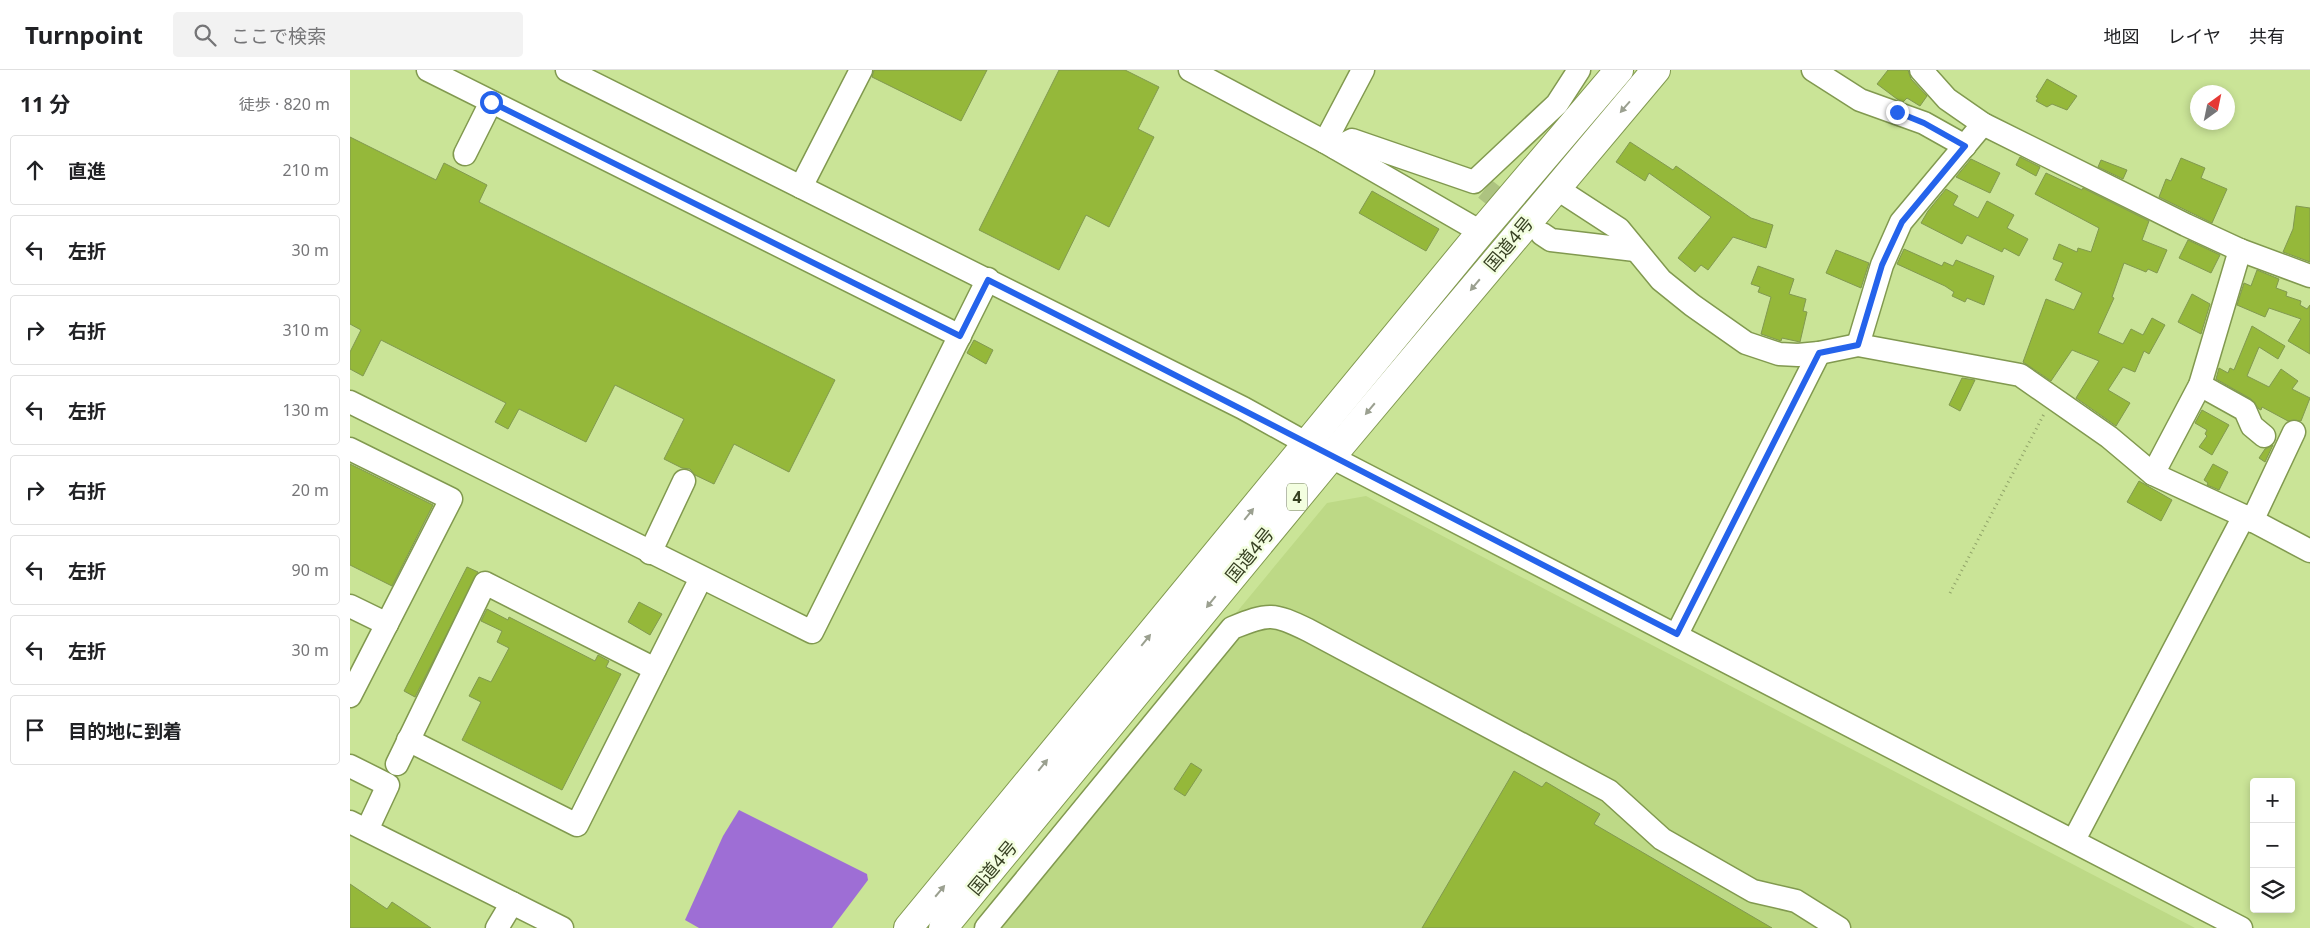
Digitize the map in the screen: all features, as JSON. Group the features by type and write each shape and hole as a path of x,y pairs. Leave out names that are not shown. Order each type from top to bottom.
{"highway":[{"name":"国道4号","path":"908,928 1481,232 1619,70"},
{"name":"国道4号","path":"943,928 1331,456 1656,70"}],"street":[{"path":"428,70 960,336"},
{"path":"567,70 1243,408 1331,456 2241,928"},
{"path":"801,187 860,70"},
{"path":"1190,70 1330,145 1481,232"},
{"path":"1330,145 1363,70"},
{"path":"1330,145 1352,140 1480,185 1557,104 1579,70"},
{"path":"1812,70 1860,100 1924,123 1965,146"},
{"path":"1921,70 1946,99 1983,124 2186,225 2240,250 2310,276"},
{"path":"465,154 491,102"},
{"path":"1858,345 1882,265 1902,222 1983,124"},
{"path":"1556,188 1619,229 1661,280 1746,344 1779,354 1819,353 1858,345 2020,375 2109,437 2154,474 2248,518 2310,551"},
{"path":"1542,234 1551,240 1635,250"},
{"path":"2154,474 2200,385 2240,250"},
{"path":"350,402 812,632 988,280"},
{"path":"1677,634 1819,353"},
{"path":"2200,385 2245,410 2252,426 2264,436"},
{"path":"2074,840 2294,432"},
{"path":"350,449 451,499 350,696"},
{"path":"650,553 684,481"},
{"path":"408,740 577,825 701,578"},
{"path":"397,764 485,584 655,669"},
{"path":"350,606 387,624"},
{"path":"986,928 1232,628 1270,616 1282,617 1308,630 1609,791 1662,839 1753,891 1796,902 1839,928"},
{"path":"350,766 388,785 358,826 562,928"},
{"path":"497,928 512,903"}],"path":[{"path":"1950,592 2052,398"}],"shaded area":[{"path":"1366,496 2195,928 975,928 1327,503"},
{"path":"739,810 867,874 868,880 832,928 699,928 685,920 723,836"}],"building":[{"path":"874,70 987,70 961,121 872,77"},
{"path":"1059,70 1125,70 1159,87 1138,129 1154,137 1109,227 1086,215 1059,270 979,230"},
{"path":"1888,70 1908,70 1911,79 1927,96 1920,106 1907,98 1903,102 1897,99 1877,84"},
{"path":"2047,79 2077,96 2067,110 2052,104 2047,107 2036,101 2038,98 2036,97"},
{"path":"350,137 436,180 444,163 487,185 479,202 835,380 789,472 734,444 714,484 695,475 690,469 682,468 664,459 684,419 615,385 586,442 519,409 508,429 495,422 506,403 381,340 363,376 350,369 350,352 361,330 350,324"},
{"path":"1630,142 1673,170 1676,166 1751,218 1773,225 1766,248 1733,237 1708,270 1701,265 1695,272 1678,258 1711,217 1649,173 1645,181 1616,162"},
{"path":"2020,157 2040,167 2036,176 2016,165"},
{"path":"2181,158 2205,168 2201,178 2227,189 2212,223 2159,197 2166,179 2171,181"},
{"path":"1971,159 2000,173 1990,193 1956,177"},
{"path":"2101,160 2127,170 2123,179 2098,167"},
{"path":"2046,173 2082,190 2083,188 2149,221 2142,240 2167,250 2157,273 2148,269 2146,272 2124,263 2112,297 2114,298 2098,333 2123,344 2131,329 2143,335 2152,318 2165,325 2149,354 2144,351 2135,372 2123,367 2108,390 2130,403 2116,426 2076,398 2099,361 2072,350 2051,381 2023,362 2046,299 2074,310 2082,293 2055,280 2063,263 2053,259 2059,244 2077,252 2078,248 2091,252 2099,228 2035,194"},
{"path":"1946,189 1958,196 1953,205 1978,218 1987,201 2014,215 2007,228 2028,239 2019,256 2004,248 2002,252 1967,235 1962,244 1921,223"},
{"path":"1372,191 1439,229 1426,251 1359,213"},
{"path":"2296,206 2310,208 2310,262 2283,252 2293,229"},
{"path":"2188,240 2220,255 2211,273 2179,258"},
{"path":"1904,249 1942,266 1944,262 1953,266 1956,260 1994,276 1984,305 1967,298 1965,302 1952,296 1954,292 1945,286 1897,264"},
{"path":"1836,250 1869,263 1861,288 1826,273"},
{"path":"1758,266 1794,279 1789,294 1806,299 1803,311 1807,312 1800,342 1782,338 1781,341 1761,334 1771,297 1758,292 1760,287 1751,284"},
{"path":"2257,270 2279,279 2276,288 2287,292 2286,296 2301,301 2300,305 2307,309 2310,305 2310,354 2288,341 2301,319 2269,308 2265,317 2237,305 2244,283 2251,286"},
{"path":"2192,294 2210,304 2201,334 2178,322"},
{"path":"2252,326 2285,346 2278,359 2259,347 2247,376 2269,387 2281,369 2298,381 2292,389 2310,398 2301,421 2288,421 2262,407 2261,410 2251,399 2216,379 2219,368 2228,373 2230,368 2234,370"},
{"path":"974,340 993,350 986,364 967,353"},
{"path":"1962,378 1975,380 1960,411 1949,405"},
{"path":"2202,410 2229,425 2212,455 2199,447 2207,436 2205,434 2207,430 2195,423"},
{"path":"2273,445 2265,462 2259,458 2265,449"},
{"path":"350,464 433,505 392,586 350,565"},
{"path":"2213,464 2228,472 2219,490 2207,485 2208,483 2204,480"},
{"path":"2139,481 2172,500 2161,521 2127,502"},
{"path":"467,567 478,572 415,697 404,691"},
{"path":"639,602 662,614 650,635 628,622"},
{"path":"487,609 508,620 509,617 595,661 598,655 609,661 606,667 621,674 562,790 462,740 481,702 469,696 479,677 491,682 509,648 497,642 502,631 481,621"},
{"path":"1191,763 1202,770 1185,796 1174,789"},
{"path":"1514,771 1542,787 1546,782 1600,814 1594,824 1772,928 1422,928"},
{"path":"350,884 387,909 392,902 431,928 350,928"}],"tunnel":[{"path":"1485,189 1541,233"}],"route":[{"path":"491,102 960,336 988,280 1243,408 1331,456 1677,634 1819,353 1858,345 1882,265 1902,222 1965,146 1924,123 1897,112"}]}
